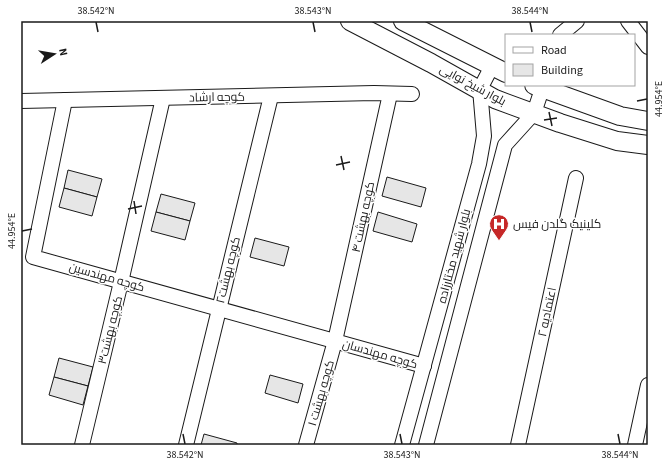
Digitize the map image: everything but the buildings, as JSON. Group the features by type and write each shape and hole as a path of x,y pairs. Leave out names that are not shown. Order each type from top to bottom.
{"main road":[{"name":"بلوار شیخ نوایی","path":"350,21 480,89 496,99 618,141 648,145"},
{"name":"بلوار شیخ نوایی","path":"403,21 499,69"},
{"path":"538,87 620,116 648,121"}],"street":[{"path":"561,34 577,21"},
{"path":"628,21 648,47"},
{"path":"480,89 499,69"},
{"name":"بلوار شهید مختارزاده","path":"426,445 505,145 534,113 538,87"},
{"name":"بلوار شهید مختارزاده","path":"402,445 480,164 484,136 480,89"},
{"name":"کوچه بهشت ۴","path":"335,341 390,94"},
{"name":"کوچه ارشاد","path":"21,101 412,94"},
{"name":"کوچه بهشت۲","path":"186,445 218,308 271,96"},
{"name":"کوچه بهشت۳","path":"82,445 163,98"},
{"name":"کوچه مهندسین","path":"65,100 32,257 335,341"},
{"name":"اعتمادیه ۲","path":"518,445 576,178"},
{"name":"کوچه مهندسان","path":"335,341 424,366"},
{"name":"کوچه بهشت ۱","path":"306,445 335,341"},
{"path":"635,445 648,385"}],"place":[{"name":"کلینیک گلدن فیس","path":"499,241"}]}
